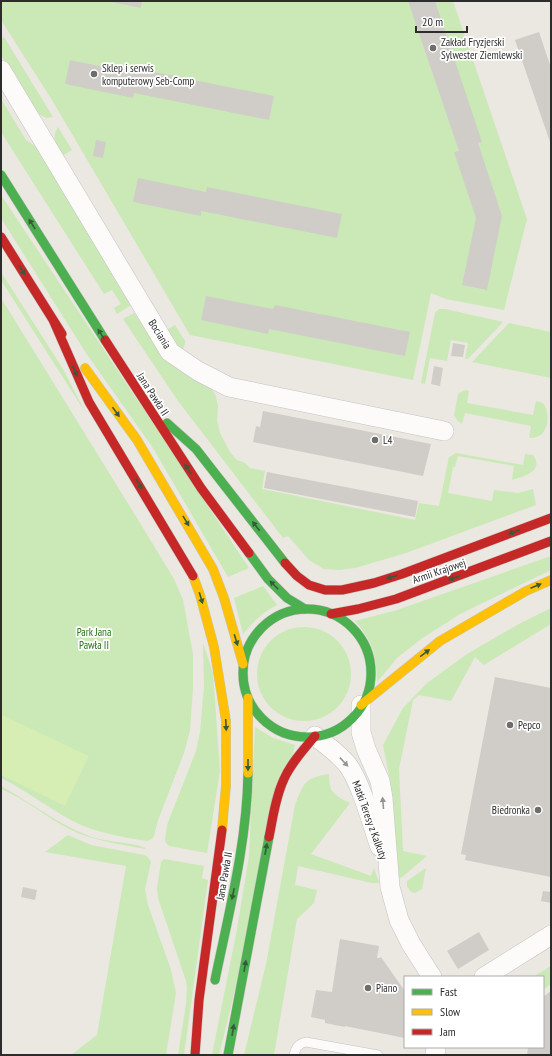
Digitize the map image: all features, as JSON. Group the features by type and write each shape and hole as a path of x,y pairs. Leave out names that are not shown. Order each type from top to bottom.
{"main road":[{"name":"Jana Pawła II","path":"1,176 144,402 201,488 268,579 287,598 305,609"},
{"path":"1,237 90,376 137,440 213,569 224,598 243,664 244,682 248,698 259,715 275,728 294,735 315,736 331,732 345,724 357,712 365,697 370,679 367,652 359,636 347,623 331,614 318,610 305,609 283,613 264,625 250,643 243,664"},
{"path":"54,322 89,402 185,561 200,595 214,646 226,721 226,785 220,848 199,1000 195,1055"},
{"path":"144,402 196,449 280,557 297,576 309,585 325,590 342,590 374,583 402,574 551,518"},
{"name":"Armii Krajowej","path":"331,614 354,611 377,605 490,565 551,541"},
{"path":"361,705 440,641 526,591 551,580"},
{"name":"Jana Pawła II","path":"214,987 236,881 244,826 248,788 248,698"},
{"path":"228,1055 277,797 284,778 298,756 315,736"},
{"path":"200,1055 207,1017"}],"street":[{"name":"Bociania","path":"1,70 170,352 198,371 229,387 444,431"},
{"name":"Matki Teresy z Kalkuty","path":"361,705 361,732 366,749 380,781 383,798 390,887 399,920 411,944 431,976"},
{"name":"Matki Teresy z Kalkuty","path":"315,736 348,765 355,777 365,802 388,872"},
{"path":"486,976 551,935"}],"lane":[{"path":"294,1055 296,1048 300,1044 306,1042 378,1055"}],"green space":[{"path":"1,1 453,1 527,219 504,310 446,299 431,293 413,380 190,335 52,100 1,20"},
{"path":"4,37 53,117 47,118 38,114 1,55 1,39"},
{"path":"1,99 26,140 38,148 131,305 117,314 114,308 121,304 112,290 104,294 1,132"},
{"path":"58,127 72,150 62,156 55,142 55,135"},
{"path":"1,195 249,568 228,577 153,448 86,353 1,218"},
{"path":"1,272 63,369 85,412 1,280"},
{"name":"Park Jana Pawła II","path":"1,298 174,579 183,600 193,654 193,688 190,730 184,753 158,820 154,836 152,839 147,841 91,829 64,816 1,778"},
{"path":"439,309 503,322 468,359 465,359 468,343 451,340 447,361 430,358 425,384 421,383 435,313"},
{"path":"134,313 162,353 210,385 216,397 218,406 217,420 220,433 230,452 237,460 245,463 250,468 265,471 262,489 415,520 419,503 439,506 449,457 456,453 523,465 525,454 533,455 536,461 535,469 527,475 512,480 514,466 458,456 455,467 453,467 448,493 492,501 494,490 518,493 533,489 536,505 406,553 355,568 339,570 324,569 309,560 288,536 283,538 178,401 123,319"},
{"path":"509,323 551,332 551,378 472,362"},
{"path":"175,325 185,341 183,349 174,342 165,331"},
{"path":"465,390 469,391 467,403 533,415 536,401 543,403 546,408 548,420 544,431 535,438 529,438 531,426 465,413 462,424 454,415 458,395"},
{"path":"551,556 551,570 460,614 421,639 397,658 377,682 376,664 373,650 366,636 355,621 397,610"},
{"path":"263,586 277,605 258,618 243,634 234,598"},
{"path":"551,608 551,624 484,665 475,657 451,701 419,695 413,700 399,769 403,851 427,856 401,878 397,877 390,780 383,745 403,708 427,683 467,654 517,625"},
{"path":"304,627 322,630 337,641 348,656 351,674 348,692 337,707 322,718 304,721 286,718 271,707 260,692 257,674 260,656 271,641 286,630"},
{"path":"203,643 213,673 220,771 207,853 169,846 165,839 167,825 196,751 200,732 204,687"},
{"path":"2,715 89,756 65,806 1,775"},
{"path":"255,727 273,738 295,745 219,1055 212,1055 237,929 249,856"},
{"path":"329,774 331,789 340,798 350,803 311,854 371,876 374,868 379,883 372,883 298,866 295,885 317,890 314,903 297,919 274,1055 244,1055 266,964 295,805 306,783 314,777"},
{"path":"1,786 55,819 89,836 146,848 107,842 80,834 1,789"},
{"path":"68,835 91,845 144,855 147,856 151,862 145,889 148,905 171,970 176,993 166,1055 71,1055 97,1035 126,866 45,852"},
{"path":"164,859 204,866 202,878 208,880 184,1055 178,1055 186,1004 186,981 158,898 157,888 161,862"},
{"path":"426,868 422,889 415,893 411,892 407,886 407,881"},
{"path":"551,966 551,984 544,989 544,976 535,976"}],"building":[{"path":"107,1 142,1 141,8"},
{"path":"408,1 435,1 482,142 478,143 502,216 487,290 462,285 476,218 454,152 459,151"},
{"path":"539,32 551,68 551,145 515,40"},
{"path":"70,60 138,74 139,69 274,96 269,120 134,93 133,98 65,84"},
{"path":"96,140 106,142 103,158 93,156"},
{"path":"138,178 206,192 207,187 342,214 337,238 201,211 201,216 133,202"},
{"path":"206,296 273,309 275,305 410,332 405,356 269,329 268,334 201,320"},
{"path":"453,343 465,345 463,357 451,356"},
{"path":"434,366 443,368 440,386 431,384"},
{"path":"263,411 431,444 423,476 253,442 256,426 260,427"},
{"path":"267,472 418,501 415,517 264,488"},
{"path":"495,677 551,688 551,877 465,860 466,855 461,854"},
{"path":"23,887 37,890 35,900 21,897"},
{"path":"543,891 551,892 551,903 541,901"},
{"path":"479,932 489,950 458,969 447,951"},
{"name":"Piano","path":"340,939 379,946 377,958 381,957 404,990 404,1038 325,1023 325,1020 311,1017 316,990 332,992"},
{"path":"551,991 551,1055 527,1055 528,1048 544,1048 544,996"}],"traffic: fast":[{"path":"1,175 105,340"},
{"path":"167,423 196,449 285,563"},
{"path":"249,553 268,579 287,598 305,609"},
{"path":"307,609 331,614 352,628 366,649 371,673 366,697 352,718 331,732 307,737 283,732 262,718 248,697 243,673 248,649 262,628 283,614 307,609"},
{"path":"215,980 241,851 247,799 248,773"},
{"path":"228,1055 269,837"}],"traffic: slow":[{"path":"85,368 137,440 213,569 224,598 243,664"},
{"path":"193,576 200,595 214,647 226,721 226,785 222,830"},
{"path":"361,705 440,641 526,591 551,580"},
{"path":"248,698 248,773"}],"traffic: jam":[{"path":"1,237 62,334"},
{"path":"54,322 89,402 193,576"},
{"path":"105,340 201,488 249,553"},
{"path":"285,563 297,576 309,585 325,590 342,590 374,583 402,574 551,518"},
{"path":"331,614 396,599 551,541"},
{"path":"269,837 276,801 284,779 294,762 315,736"},
{"path":"195,1055 199,1000 222,830"}],"place":[{"name":"Zakład Fryzjerski Sylwester Ziemlewski","path":"433,48"},
{"name":"Sklep i serwis komputerowy Seb-Comp","path":"94,74"},
{"name":"L4","path":"375,440"},
{"name":"Pepco","path":"510,725"},
{"name":"Biedronka","path":"538,810"},
{"name":"Piano","path":"368,988"}]}
